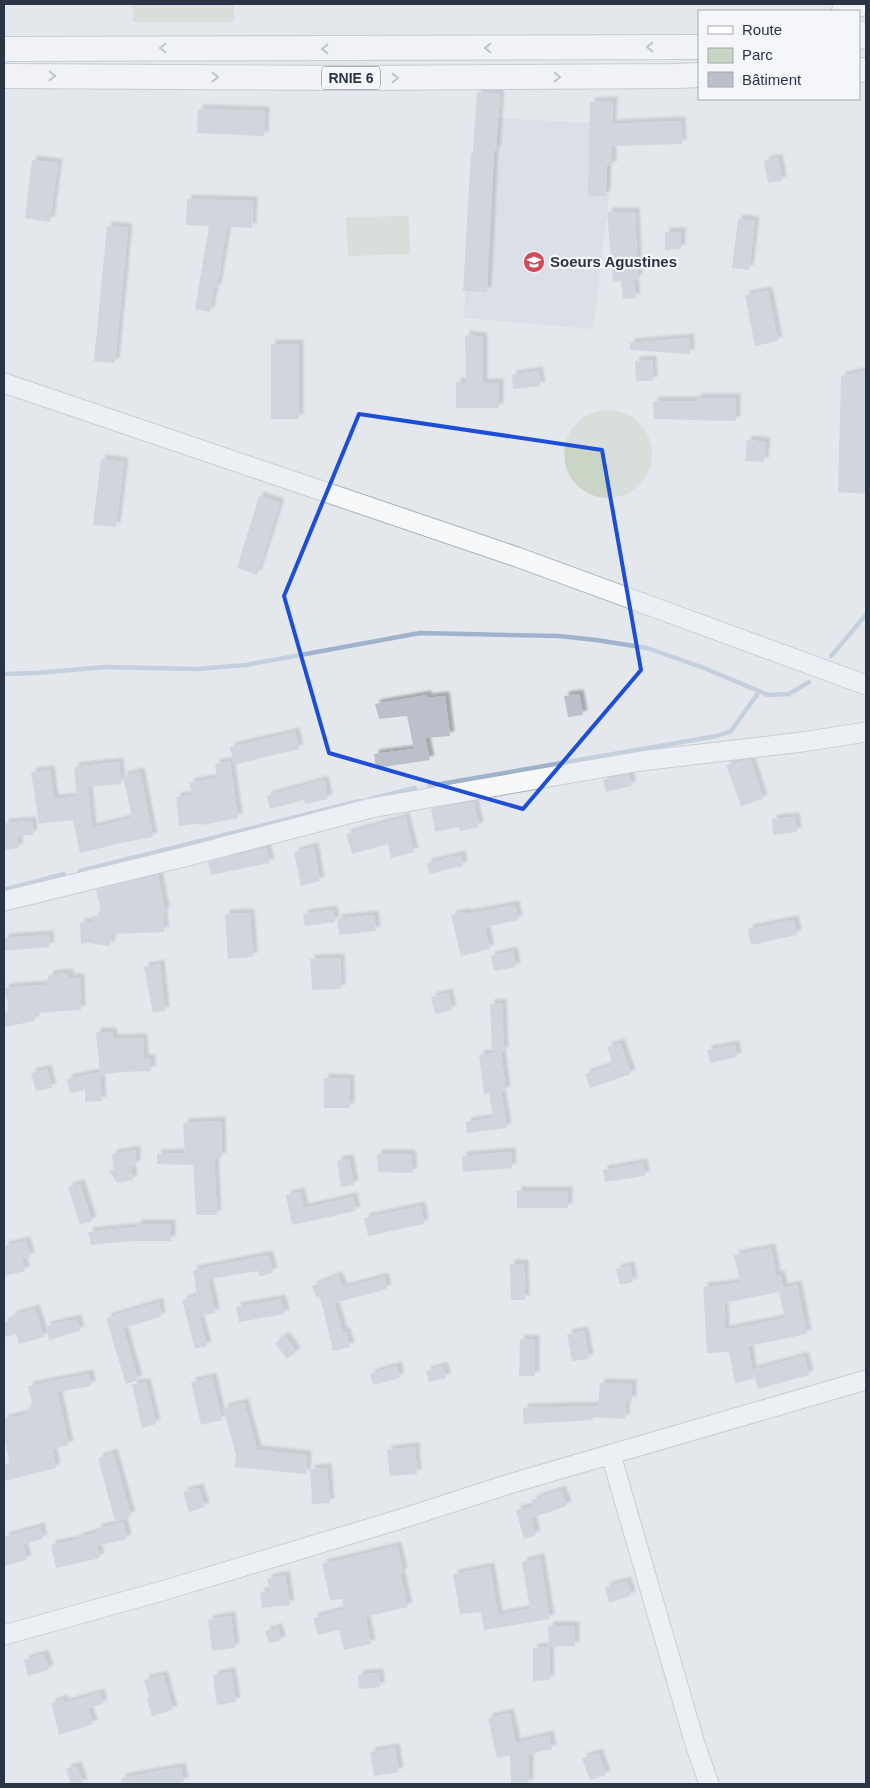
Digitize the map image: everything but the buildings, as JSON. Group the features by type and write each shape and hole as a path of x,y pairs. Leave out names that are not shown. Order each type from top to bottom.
{"main road":[{"path":"846,10 860,4"},
{"name":"RNIE 6","path":"4,49 698,46"},
{"name":"RNIE 6","path":"4,76 374,78 698,75"}],"street":[{"path":"4,383 518,558 866,685"},
{"path":"4,901 192,855 371,808 641,761 802,742 866,732"},
{"path":"4,1635 162,1591 404,1518 509,1484 866,1380"},
{"path":"611,1455 694,1744 709,1784"}],"highlighted area":[{"path":"359,414 602,450 641,670 523,809 329,753 284,596"}],"shaded area":[{"name":"Soeurs Agustines","path":"475,117 612,124 608,205 593,329 464,318"}],"green space":[{"path":"133,4 234,4 234,22 133,22"},
{"path":"409,216 410,254 348,256 346,217"},
{"path":"608,410 625,413 633,417 645,429 649,437 652,454 649,471 645,479 633,491 625,495 608,498 591,495 583,491 571,479 567,471 564,454 567,437 571,429 583,417 591,413"}],"waterway":[{"path":"831,656 866,615"},
{"path":"4,674 105,667 196,669 246,665 420,633 559,636 647,648 704,668 768,695 789,694 809,682"},
{"path":"429,786 717,736 731,731 759,692"},
{"path":"370,799 415,788"},
{"path":"80,871 360,801"},
{"path":"4,890 64,874"}],"place":[{"name":"Soeurs Agustines","path":"534,262"}]}
